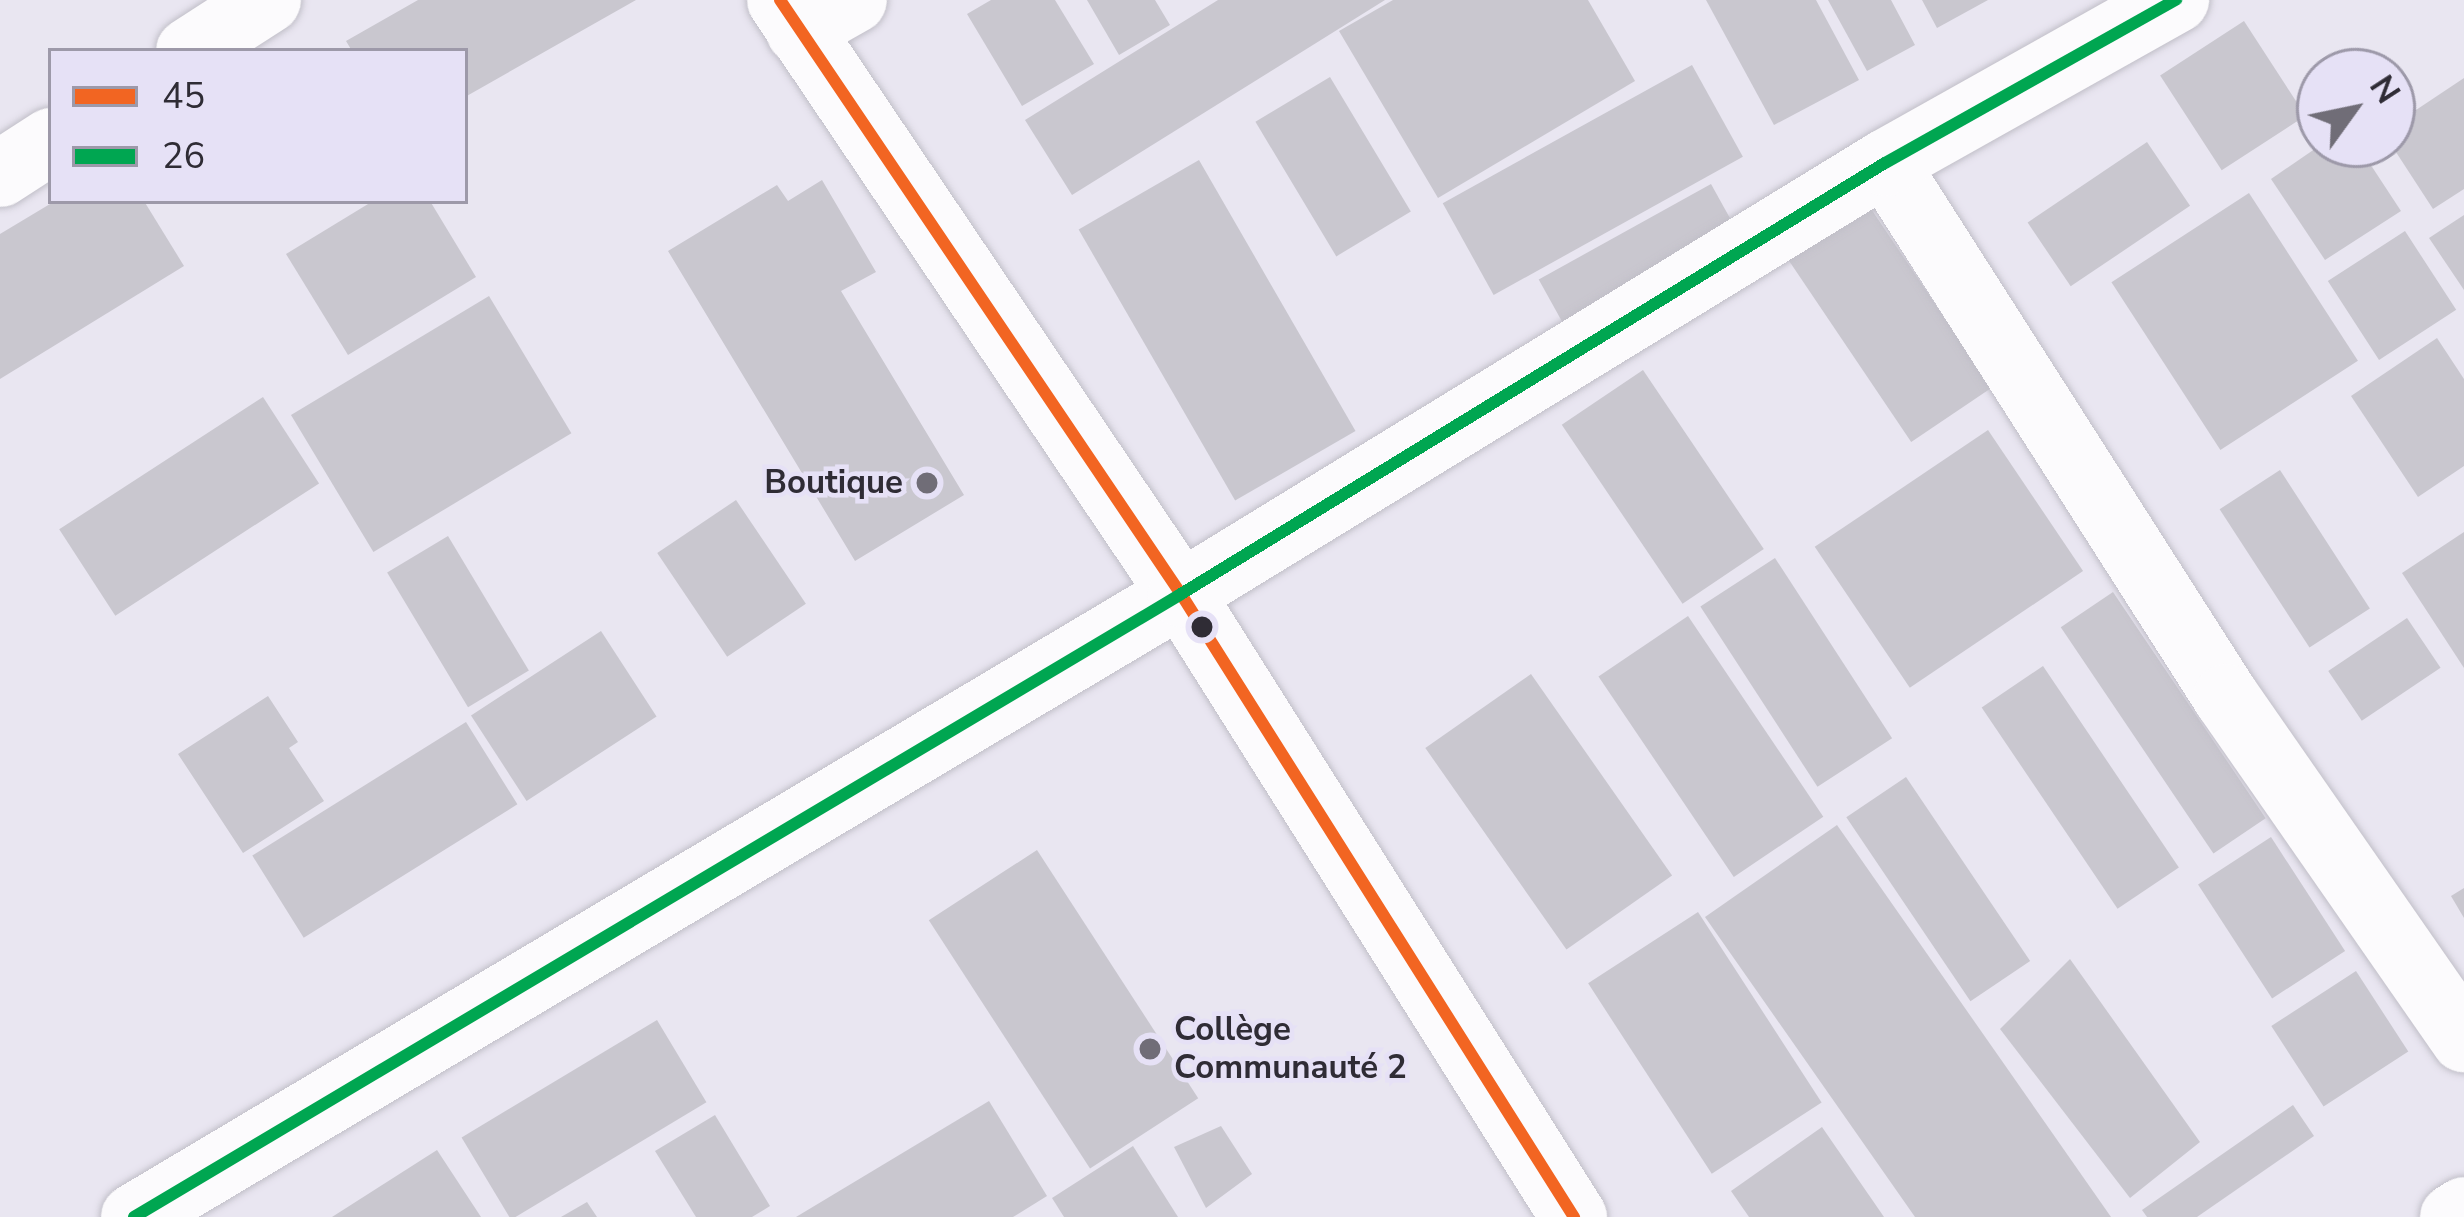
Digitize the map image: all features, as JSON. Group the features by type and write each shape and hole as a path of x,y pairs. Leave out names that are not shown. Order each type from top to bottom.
{"street":[{"path":"194,48 268,0"},
{"path":"134,1217 1181,594 1885,163 2176,0"},
{"path":"811,10 1574,1217"},
{"path":"0,174 48,143"},
{"path":"1885,163 2226,697 2464,1040"},
{"path":"2453,1217 2464,1210"}],"building":[{"path":"418,0 636,0 468,95 468,48 350,48 346,41"},
{"path":"991,0 1055,0 1094,64 1022,106 967,14"},
{"path":"1087,0 1155,0 1170,25 1119,55"},
{"path":"1218,0 1385,0 1072,195 1025,120"},
{"path":"1393,0 1588,0 1635,81 1438,198 1339,31"},
{"path":"1706,0 1816,0 1859,80 1774,125"},
{"path":"1828,0 1891,0 1915,45 1867,71"},
{"path":"1922,0 1988,0 1937,28"},
{"path":"2244,21 2296,101 2296,122 2222,170 2160,75"},
{"path":"1692,65 1743,157 1494,295 1443,203"},
{"path":"1330,77 1411,212 1336,256 1255,122"},
{"path":"2464,78 2464,189 2433,209 2406,168 2416,168 2416,110"},
{"path":"2147,142 2190,206 2071,286 2028,223"},
{"path":"1199,160 1356,431 1235,501 1079,230"},
{"path":"2296,162 2296,168 2373,168 2401,211 2325,260 2271,179"},
{"path":"822,180 876,272 841,291 964,495 855,561 668,251 777,185 788,201"},
{"path":"1711,184 1743,241 1570,336 1539,280"},
{"path":"2249,193 2358,361 2220,450 2111,282"},
{"path":"1863,197 1992,388 1911,442 1783,251"},
{"path":"50,204 146,204 184,266 0,379 0,234"},
{"path":"368,204 432,204 476,277 348,355 286,254"},
{"path":"2464,215 2464,290 2429,238"},
{"path":"2405,231 2456,310 2379,360 2328,281"},
{"path":"489,296 571,433 373,552 291,415"},
{"path":"2437,338 2464,379 2464,466 2418,497 2351,396"},
{"path":"1643,370 1764,549 1683,604 1562,425"},
{"path":"263,397 319,483 115,616 59,529"},
{"path":"1988,430 2083,571 1910,688 1815,547"},
{"path":"2280,470 2370,608 2309,648 2220,509"},
{"path":"736,500 806,604 727,657 657,553"},
{"path":"2464,532 2464,668 2402,573"},
{"path":"448,536 529,671 468,707 387,573"},
{"path":"1775,558 1892,738 1817,787 1700,606"},
{"path":"2113,592 2266,818 2213,854 2061,627"},
{"path":"1688,616 1823,817 1734,877 1598,676"},
{"path":"2407,618 2441,668 2362,721 2328,671"},
{"path":"601,631 657,717 527,801 471,715"},
{"path":"2043,666 2179,867 2118,909 1982,707"},
{"path":"1531,674 1672,876 1566,950 1425,748"},
{"path":"268,696 298,742 289,748 324,801 243,853 178,754"},
{"path":"466,722 517,804 304,938 252,856"},
{"path":"1906,777 2030,961 1970,1001 1846,817"},
{"path":"1837,825 2111,1217 1915,1217 1705,917"},
{"path":"2271,837 2345,951 2272,998 2198,884"},
{"path":"1037,850 1198,1098 1090,1169 929,920"},
{"path":"2464,888 2464,918 2451,896"},
{"path":"1698,912 1822,1102 1712,1174 1588,983"},
{"path":"2070,959 2200,1142 2130,1198 2000,1029"},
{"path":"2356,971 2408,1052 2324,1107 2271,1026"},
{"path":"657,1020 706,1102 516,1217 509,1217 462,1137"},
{"path":"989,1101 1047,1196 1013,1217 796,1217"},
{"path":"2293,1105 2314,1136 2197,1217 2147,1217 2142,1210"},
{"path":"715,1115 770,1206 752,1217 696,1217 655,1151"},
{"path":"1221,1126 1252,1174 1206,1208 1174,1147"},
{"path":"1822,1127 1884,1217 1749,1217 1731,1191"},
{"path":"1133,1146 1178,1217 1064,1217 1052,1198"},
{"path":"437,1150 481,1217 332,1217"},
{"path":"587,1202 597,1217 561,1217"}],"transit line":[{"name":"45","path":"780,0 1181,594 1574,1217"},
{"name":"26","path":"134,1217 1181,594 1885,163 2176,0"}],"place":[{"name":"Boutique","path":"927,483"},
{"name":"Collège Communauté 2","path":"1150,1049"}]}
